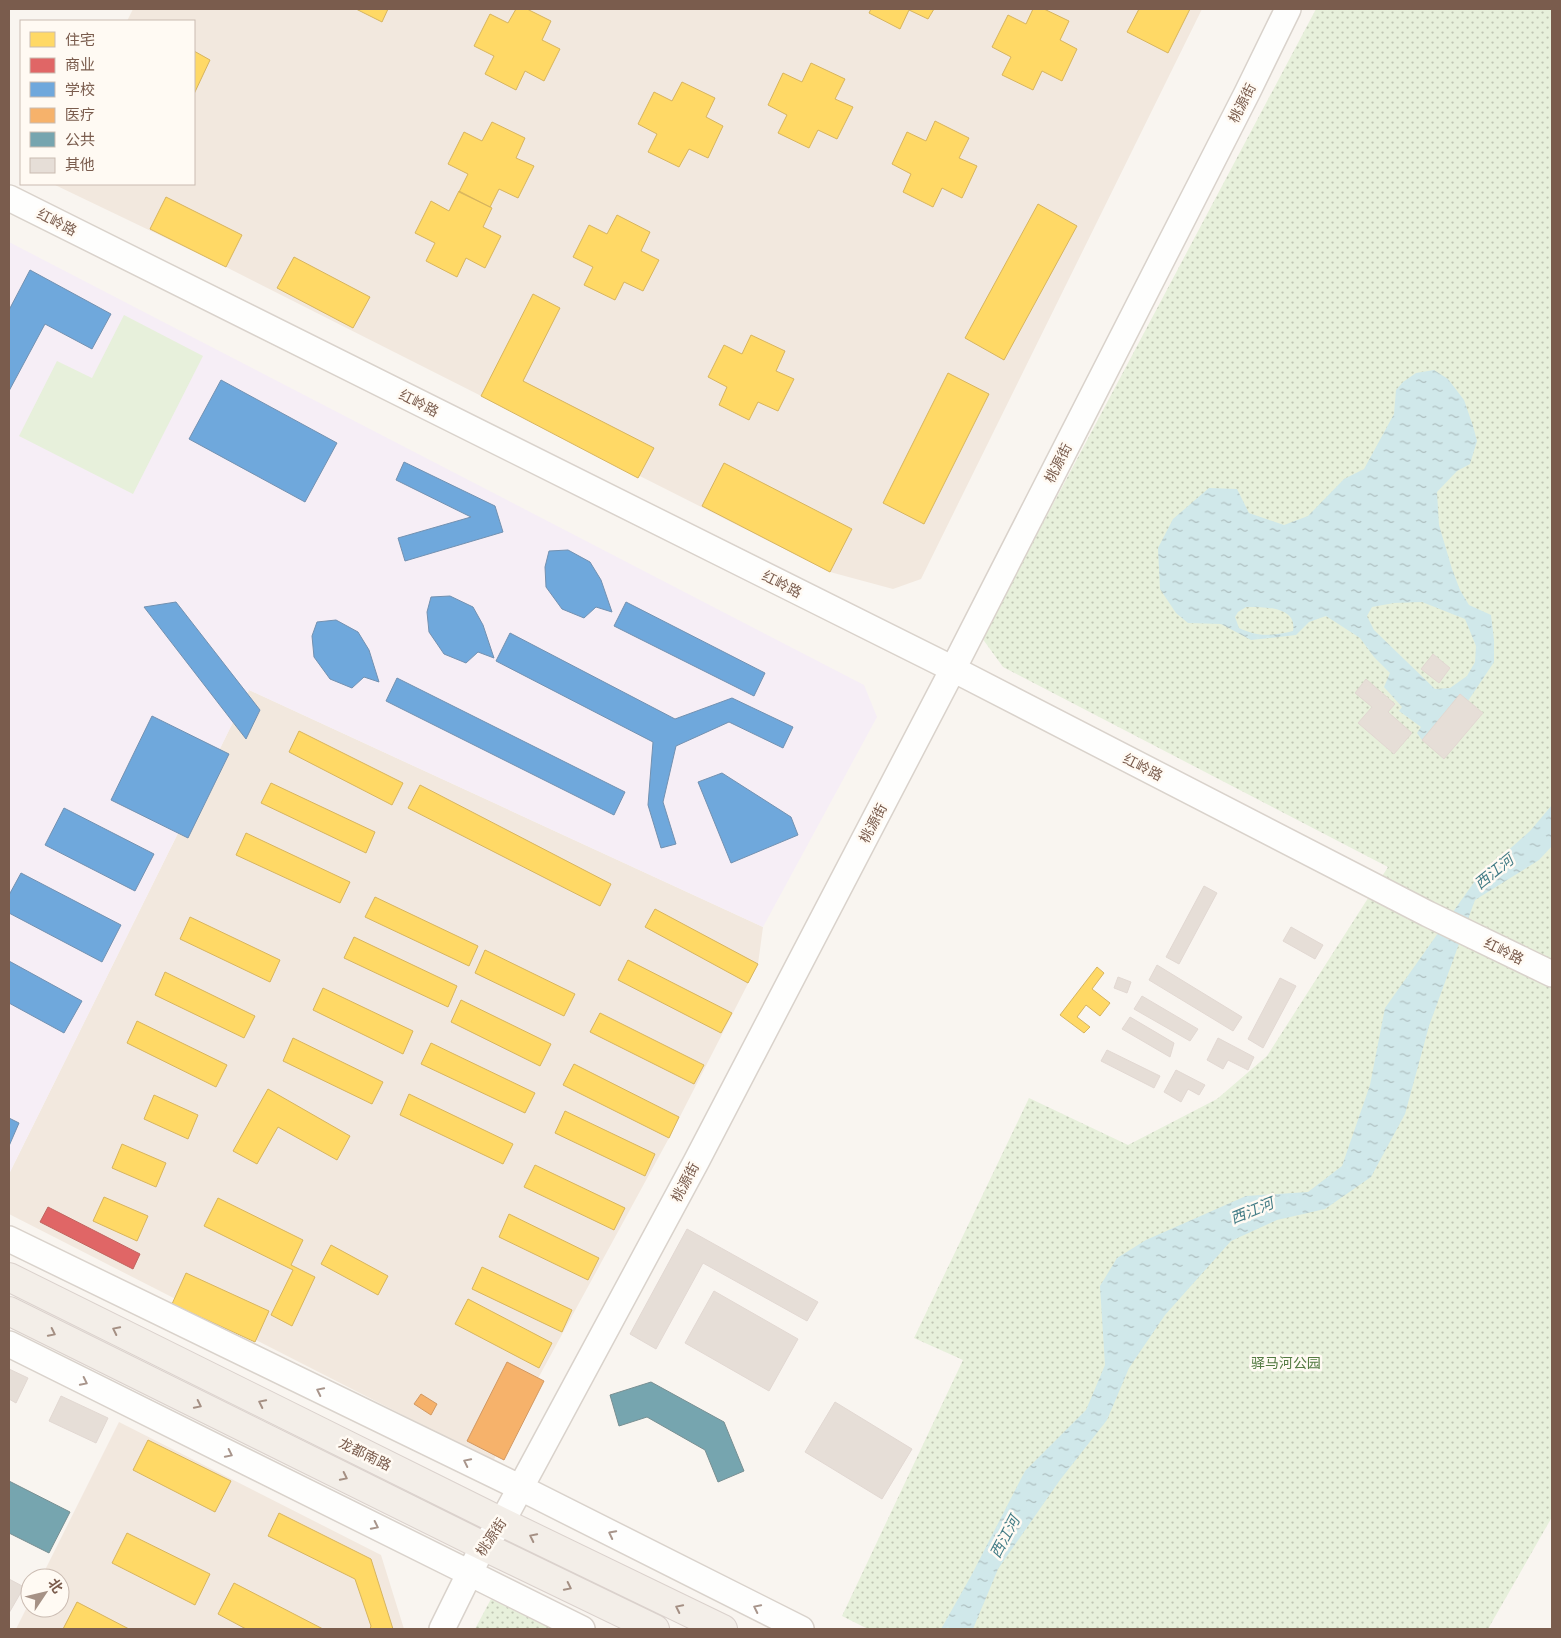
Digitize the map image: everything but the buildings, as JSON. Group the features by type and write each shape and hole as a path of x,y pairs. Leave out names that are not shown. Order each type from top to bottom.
{"main road":[{"name":"龙都南路","path":"9,1277 502,1522 723,1629"},
{"path":"9,1311 483,1546 656,1629"}],"street":[{"name":"桃源街","path":"442,1629 483,1546 502,1522 521,1488 696,1162 953,669 1243,102 1288,9"},
{"name":"红岭路","path":"9,198 953,669 1428,914 1552,974"},
{"path":"9,1240 521,1488 801,1629"},
{"path":"9,1344 582,1629"}],"shaded area":[{"path":"133,9 1202,9 921,579 893,589 830,572 226,267 55,185 195,185 195,20 128,20"},
{"path":"9,242 864,685 877,717 763,927 249,690 9,1174"},
{"path":"249,690 763,927 758,964 669,1138 493,1461 9,1214 9,1174"},
{"path":"119,1422 381,1555 404,1629 16,1629 22,1618 70,1618 70,1568 46,1568"}],"green space":[{"name":"驿马河公园","path":"1316,9 1552,9 1552,1517 1488,1629 868,1629 842,1616 963,1360 914,1338 1029,1098 1128,1145 1217,1099 1267,1056 1388,867 1003,667 982,638"},
{"path":"124,315 203,356 133,494 19,436 57,361 92,378"},
{"path":"491,1599 552,1629 475,1629"}],"water":[{"path":"1434,370 1448,379 1464,400 1473,426 1477,441 1470,464 1457,471 1437,492 1439,525 1460,590 1469,605 1491,615 1494,640 1494,662 1468,701 1460,694 1422,740 1417,733 1421,727 1399,711 1402,707 1384,687 1390,673 1374,657 1360,638 1326,616 1309,622 1296,635 1251,640 1221,624 1188,623 1176,613 1160,589 1158,548 1173,519 1209,488 1237,489 1249,513 1284,525 1308,516 1344,479 1364,469 1394,414 1396,390 1403,382 1416,373","holes":["1422,602 1465,619 1476,646 1475,662 1467,676 1450,688 1435,689 1374,630 1367,616 1372,607 1394,603","1246,607 1269,608 1285,612 1293,623 1293,631 1265,635 1239,628 1235,617 1238,612"]},
{"name":"西江河","path":"1552,805 1552,846 1539,860 1475,900 1429,1026 1405,1114 1371,1177 1325,1209 1277,1220 1231,1241 1165,1315 1129,1368 1107,1420 1060,1480 998,1569 973,1629 941,1629 971,1576 1025,1471 1086,1410 1105,1365 1100,1286 1117,1258 1146,1240 1246,1196 1308,1192 1342,1166 1370,1085 1385,1008 1477,878 1530,831"}]}
